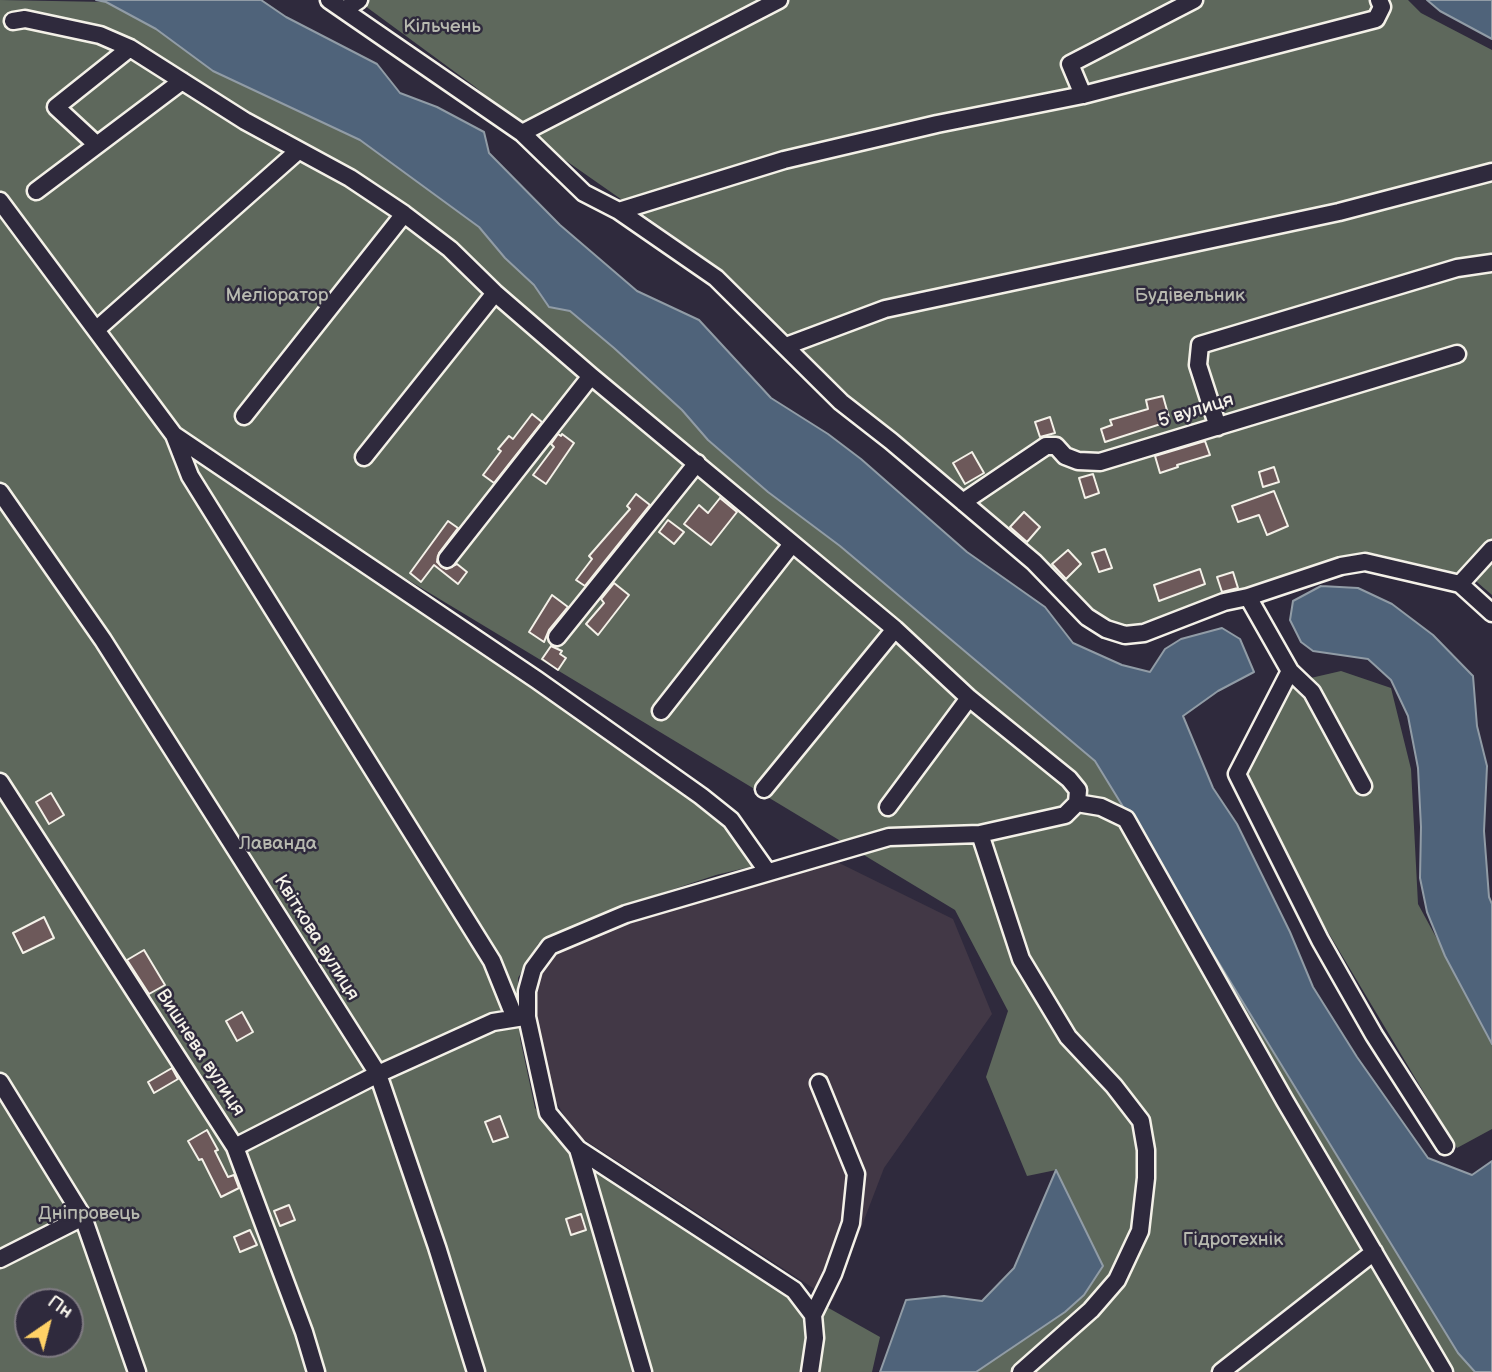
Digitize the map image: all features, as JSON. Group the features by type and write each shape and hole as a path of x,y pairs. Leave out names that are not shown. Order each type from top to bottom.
{"street":[{"path":"329,0 522,133 584,193 619,212 716,278 841,402 1034,562 1087,617 1105,629 1125,635 1144,633 1224,602 1248,597 1340,566 1365,562 1460,584 1492,613"},
{"path":"344,10 359,0"},
{"path":"522,133 779,0"},
{"path":"1083,95 1070,64 1194,0"},
{"path":"619,212 784,160 937,124 1083,95 1376,19 1382,7 1380,0"},
{"path":"13,21 25,19 100,35 130,48 298,151 350,178 404,214 450,249 495,293 591,376 895,629 969,698 1069,779 1078,790 1077,803 1065,815 980,834 889,837 626,914 550,946 533,969 521,1017"},
{"path":"97,145 56,107 130,48"},
{"path":"36,191 182,81"},
{"path":"97,329 298,151"},
{"path":"786,346 885,309 1325,215 1492,172"},
{"path":"0,201 174,435 190,476 492,961 521,1017 548,1113 578,1149 794,1290 813,1315"},
{"path":"244,416 404,214"},
{"path":"1218,427 1198,365 1200,345 1457,268 1492,263"},
{"path":"364,457 495,293"},
{"name":"5 вулиця","path":"963,502 1046,446 1056,446 1065,456 1078,461 1100,462 1457,354"},
{"path":"447,559 591,376"},
{"path":"174,435 537,680 701,796 731,820 767,871"},
{"path":"557,637 697,463"},
{"name":"Квіткова вулиця","path":"0,492 103,640 378,1074 476,1372"},
{"path":"661,711 792,544"},
{"path":"1460,584 1492,549"},
{"path":"1248,597 1290,671 1312,692 1363,786"},
{"path":"764,789 895,629"},
{"path":"1290,671 1237,774 1320,940 1374,1035 1445,1146"},
{"path":"888,807 969,698"},
{"name":"Вишнева вулиця","path":"0,782 235,1147 304,1332 316,1372"},
{"path":"1077,803 1101,807 1126,820 1285,1101 1444,1372"},
{"path":"980,834 1021,959 1068,1037 1114,1086 1140,1121 1146,1150 1140,1231 1117,1280 1091,1310 1021,1372"},
{"path":"235,1147 378,1074 493,1022 521,1017"},
{"path":"0,1082 83,1217 137,1372"},
{"path":"810,1372 815,1338 813,1315 833,1274 851,1223 856,1174 819,1083"},
{"path":"578,1149 643,1372"},
{"path":"0,1259 83,1217"},
{"path":"1222,1372 1374,1252"}],"shaded area":[{"path":"833,860 953,919 992,1014 884,1168 833,1301 574,1133 554,1098 535,996 538,972 552,954 632,919"}],"green space":[{"path":"0,0 106,2 156,29 213,71 360,140 479,227 505,258 534,285 549,307 570,311 682,410 708,440 768,492 840,546 1095,761 1458,1353 1475,1372 976,1372 1065,1312 1056,1170 1027,1176 986,1077 1008,1011 955,910 171,437 716,814 754,866 716,875 602,913 538,944 518,978 520,1038 535,1108 566,1148 708,1240 880,1337 872,1372 0,1372"},
{"name":"Будівельник","path":"357,0 1408,0 1421,13 1492,50 1492,595 1470,576 1372,553 1198,602 1161,620 1120,630 1088,611 878,424 718,267 565,160 474,86"},
{"path":"1341,671 1391,688 1411,769 1418,904 1492,1040 1492,1129 1457,1148 1316,912 1245,770 1289,683"}],"water":[{"path":"96,0 261,0 286,17 377,64 400,93 437,107 484,132 489,153 560,225 637,291 699,320 771,398 828,434 861,459 967,552 1045,607 1073,643 1122,665 1150,672 1165,649 1181,639 1222,628 1240,639 1254,672 1218,691 1183,716 1213,788 1237,824 1290,932 1313,987 1357,1057 1428,1158 1472,1175 1492,1161 1492,1372 1475,1372 1458,1353 1095,761 840,546 768,492 708,440 682,410 570,311 549,307 534,285 505,258 479,227 360,140 213,71 156,29 106,2"},
{"path":"1427,0 1492,0 1492,39 1440,11"},
{"path":"1321,586 1358,588 1392,604 1433,635 1473,676 1477,726 1487,766 1484,831 1489,897 1492,904 1492,1044 1445,956 1427,912 1420,878 1418,768 1408,716 1391,680 1368,659 1313,651 1301,642 1290,620 1293,601"},
{"path":"1056,1170 1103,1266 1084,1295 1065,1312 976,1372 880,1372 906,1300 944,1296 982,1301 1014,1268"}],"building":[{"path":"1163,396 1170,421 1105,442 1101,429 1112,425 1110,420 1148,409 1146,400"},
{"path":"532,414 542,422 494,483 483,475 501,451 498,449 509,436 513,439"},
{"path":"1050,417 1055,433 1040,437 1035,422"},
{"path":"558,434 574,443 546,484 533,475 554,447 551,444"},
{"path":"1205,441 1210,455 1160,473 1155,456"},
{"path":"972,452 984,473 965,484 953,463"},
{"path":"1274,467 1279,482 1263,487 1259,472"},
{"path":"1093,474 1099,493 1085,498 1079,478"},
{"path":"1274,491 1288,526 1267,535 1259,515 1238,522 1232,506"},
{"path":"636,494 650,505 585,586 576,580 592,559 589,556 630,509 627,506"},
{"path":"720,498 737,512 711,545 684,524 699,505 708,513"},
{"path":"1024,512 1040,527 1027,542 1010,527"},
{"path":"668,520 684,532 674,544 659,532"},
{"path":"448,521 458,528 439,553 437,562 446,569 457,564 467,572 458,584 434,565 421,582 410,573"},
{"path":"1105,549 1112,568 1099,572 1092,553"},
{"path":"1068,550 1081,564 1066,579 1052,564"},
{"path":"1200,569 1205,584 1159,601 1154,585"},
{"path":"1233,572 1238,588 1222,592 1217,577"},
{"path":"614,583 629,595 598,635 586,624 604,603 601,599"},
{"path":"552,595 568,607 549,630 544,642 529,632"},
{"path":"551,646 562,651 560,654 566,658 558,670 542,659"},
{"path":"51,793 64,815 49,824 36,802"},
{"path":"44,917 54,938 23,953 13,933"},
{"path":"144,950 165,985 149,994 127,960"},
{"path":"242,1012 253,1032 237,1041 226,1021"},
{"path":"172,1068 178,1079 154,1093 148,1082"},
{"path":"500,1116 508,1137 493,1142 485,1122"},
{"path":"207,1130 228,1177 234,1175 239,1188 221,1197 202,1159 199,1160 188,1141"},
{"path":"289,1205 295,1220 280,1226 274,1211"},
{"path":"581,1214 586,1230 571,1235 566,1219"},
{"path":"250,1230 257,1245 240,1252 234,1237"}],"park label":[{"name":"Кільчень","path":"442,27"},
{"name":"Меліоратор","path":"277,296"},
{"name":"Лаванда","path":"278,844"},
{"name":"Дніпровець","path":"89,1214"},
{"name":"Гідротехнік","path":"1233,1240"}]}
